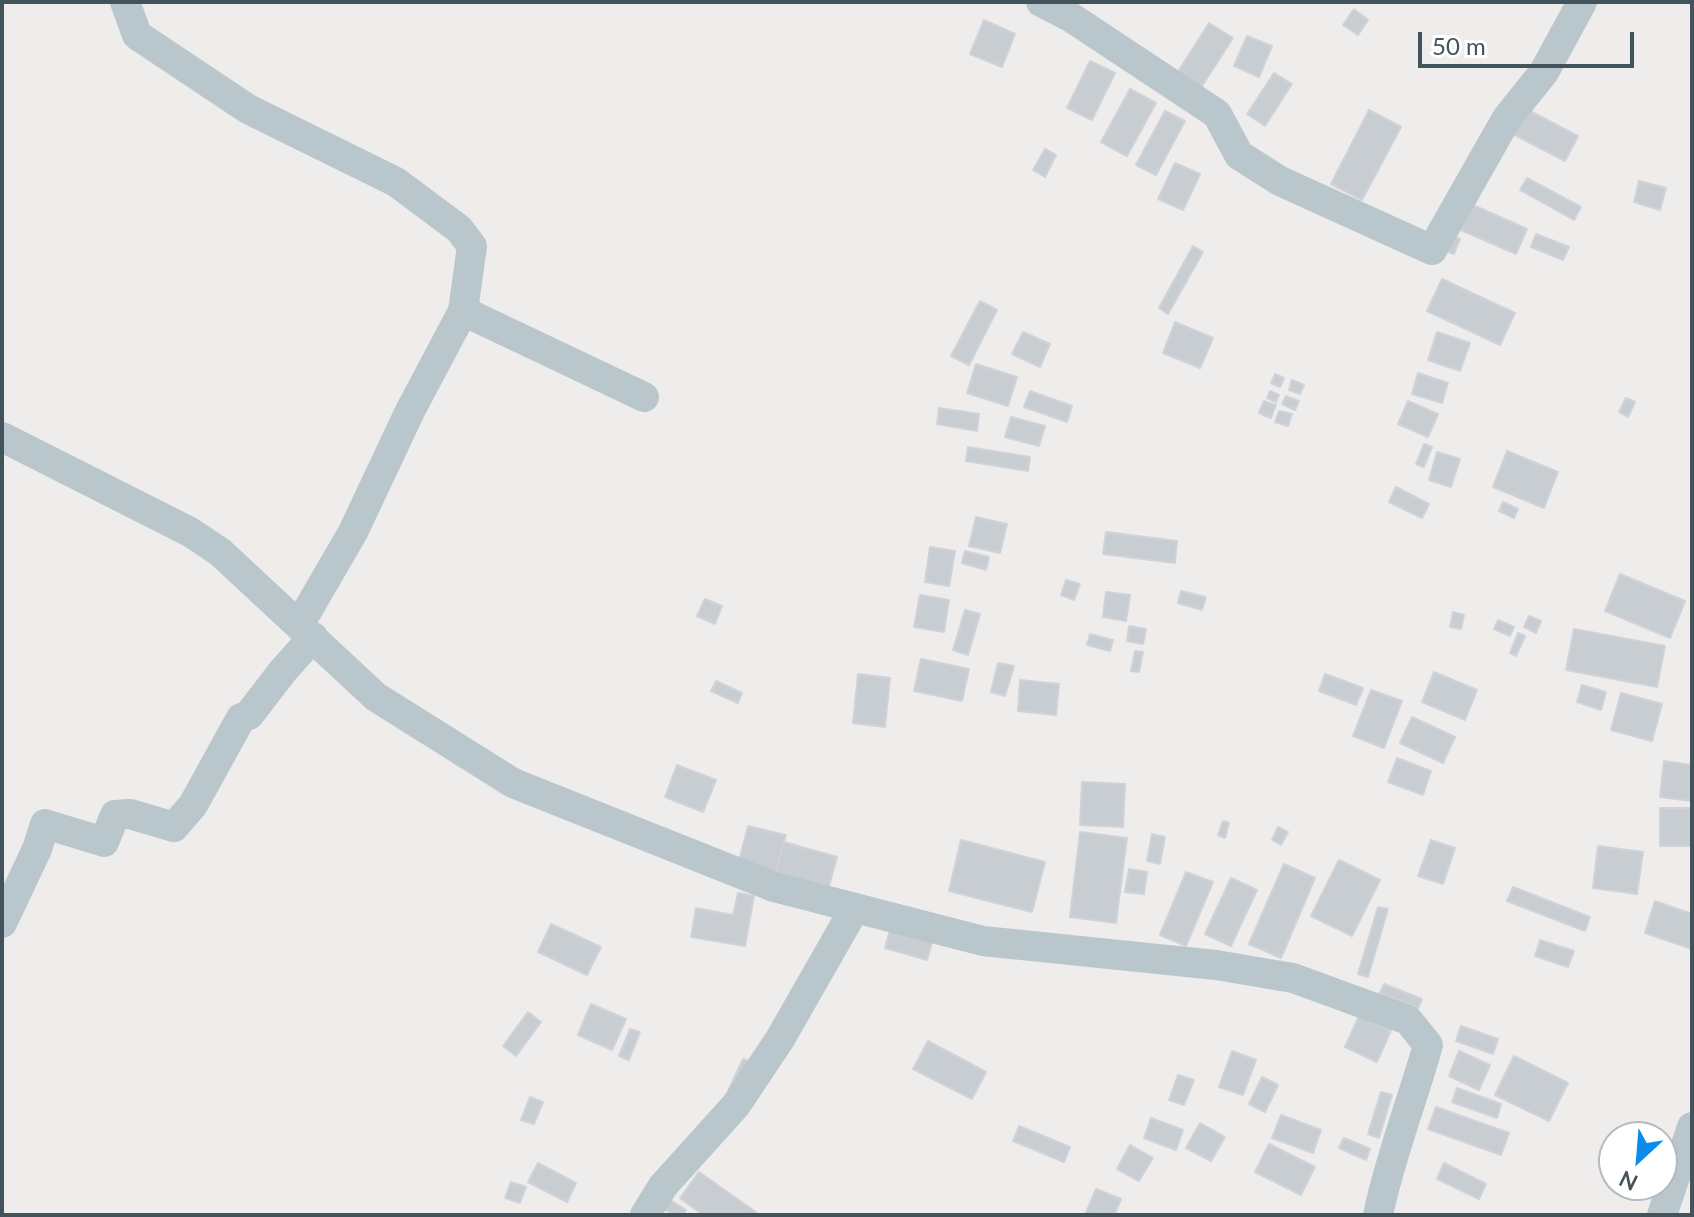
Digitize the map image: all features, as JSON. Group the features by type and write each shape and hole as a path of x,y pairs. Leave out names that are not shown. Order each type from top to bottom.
{"street":[{"path":"2,923 37,849 45,824 104,842 115,815 130,814 174,827 193,805 241,718 249,715 282,672 306,631 410,411 463,311 472,246 459,229 396,182 248,109 137,35 125,2"},
{"path":"1041,2 1072,18 1217,114 1239,155 1280,181 1432,250 1507,118 1544,72 1582,2"},
{"path":"463,311 644,397"},
{"path":"2,437 190,532 220,552 376,697 513,783 774,887 853,908 983,941 1216,965 1293,978 1408,1020 1428,1045 1378,1215"},
{"path":"645,1215 663,1186 736,1105 780,1039 853,908"},
{"path":"1662,1215 1692,1127"}],"building":[{"path":"1354,9 1368,20 1358,35 1343,25"},
{"path":"984,20 1015,34 1002,67 970,54"},
{"path":"1209,23 1233,38 1200,89 1176,75"},
{"path":"1247,36 1272,46 1259,77 1234,66"},
{"path":"1090,61 1115,73 1092,120 1067,108"},
{"path":"1274,73 1292,84 1265,126 1247,114"},
{"path":"1130,89 1156,103 1127,156 1101,142"},
{"path":"1524,108 1578,136 1565,161 1511,133"},
{"path":"1369,110 1401,127 1362,200 1331,184"},
{"path":"1165,111 1185,121 1156,175 1136,165"},
{"path":"1045,149 1056,155 1045,177 1033,170"},
{"path":"1175,163 1200,174 1183,210 1158,199"},
{"path":"1527,178 1581,207 1574,220 1520,190"},
{"path":"1639,181 1666,188 1660,210 1634,202"},
{"path":"1473,205 1527,229 1516,254 1461,230"},
{"path":"1446,234 1460,239 1454,254 1441,249"},
{"path":"1536,234 1569,247 1563,260 1531,247"},
{"path":"1193,246 1203,252 1168,314 1159,308"},
{"path":"1442,279 1515,313 1500,345 1427,311"},
{"path":"980,301 997,310 969,365 951,356"},
{"path":"1175,322 1213,338 1200,368 1163,353"},
{"path":"1023,332 1050,344 1040,367 1012,354"},
{"path":"1437,332 1470,343 1460,371 1428,360"},
{"path":"976,364 1017,377 1008,406 967,393"},
{"path":"1418,373 1448,383 1442,403 1412,394"},
{"path":"1275,374 1284,378 1280,387 1271,383"},
{"path":"1292,380 1304,385 1300,394 1289,390"},
{"path":"1030,391 1072,406 1067,422 1024,407"},
{"path":"1270,391 1279,395 1276,402 1267,398"},
{"path":"1286,396 1299,401 1295,410 1282,404"},
{"path":"1626,398 1635,402 1628,417 1619,412"},
{"path":"1264,401 1276,405 1271,418 1259,413"},
{"path":"1408,401 1438,414 1428,437 1398,424"},
{"path":"939,408 979,414 977,431 937,424"},
{"path":"1279,411 1292,414 1288,426 1275,422"},
{"path":"1011,417 1045,426 1039,446 1005,437"},
{"path":"1424,444 1432,447 1424,467 1416,464"},
{"path":"968,447 1030,457 1028,471 966,461"},
{"path":"1507,451 1558,472 1544,508 1493,487"},
{"path":"1437,452 1460,459 1451,487 1429,480"},
{"path":"1396,487 1429,504 1422,518 1389,502"},
{"path":"1503,502 1518,509 1514,518 1499,511"},
{"path":"976,517 1007,524 1000,553 969,546"},
{"path":"1106,532 1177,541 1175,563 1103,554"},
{"path":"930,547 955,551 949,586 925,582"},
{"path":"965,551 989,557 986,570 962,563"},
{"path":"1620,574 1685,601 1670,638 1605,611"},
{"path":"1066,580 1080,584 1074,600 1061,595"},
{"path":"1181,591 1206,597 1202,610 1178,603"},
{"path":"1106,592 1130,595 1126,621 1103,617"},
{"path":"920,595 949,600 944,632 914,627"},
{"path":"705,599 722,606 715,624 697,616"},
{"path":"965,610 980,614 968,655 953,650"},
{"path":"1453,612 1464,615 1461,629 1450,627"},
{"path":"1529,616 1541,621 1536,633 1524,627"},
{"path":"1498,620 1514,627 1510,636 1494,629"},
{"path":"1129,626 1146,629 1143,644 1127,641"},
{"path":"1574,629 1665,646 1657,687 1566,670"},
{"path":"1518,633 1525,636 1516,656 1510,653"},
{"path":"1090,634 1113,640 1110,651 1087,645"},
{"path":"1135,651 1143,652 1139,672 1131,671"},
{"path":"921,659 969,669 962,701 914,691"},
{"path":"998,663 1014,666 1005,696 991,692"},
{"path":"1434,672 1477,690 1465,720 1422,702"},
{"path":"858,674 890,678 885,727 853,723"},
{"path":"1325,674 1363,688 1356,705 1319,691"},
{"path":"1020,680 1059,684 1056,715 1018,711"},
{"path":"716,681 742,693 738,703 711,691"},
{"path":"1582,685 1606,692 1601,710 1577,702"},
{"path":"1371,690 1402,701 1384,748 1353,736"},
{"path":"1621,693 1662,704 1652,741 1611,730"},
{"path":"1412,717 1455,737 1443,763 1400,743"},
{"path":"1397,758 1431,771 1423,795 1388,782"},
{"path":"1664,761 1692,765 1691,801 1660,797"},
{"path":"677,765 716,780 703,812 665,797"},
{"path":"1082,782 1125,784 1123,827 1080,825"},
{"path":"1660,808 1692,808 1692,846 1660,846"},
{"path":"1223,821 1229,823 1225,838 1218,835"},
{"path":"748,826 786,835 774,879 737,869"},
{"path":"1278,827 1288,832 1281,845 1272,840"},
{"path":"1080,832 1127,838 1116,923 1070,917"},
{"path":"1152,834 1165,837 1160,864 1147,861"},
{"path":"961,840 1045,862 1032,912 949,891"},
{"path":"1431,840 1455,848 1443,884 1418,876"},
{"path":"784,842 837,857 828,890 775,874"},
{"path":"1598,846 1643,852 1637,894 1593,888"},
{"path":"1339,860 1380,880 1352,936 1311,916"},
{"path":"1284,864 1315,878 1281,958 1249,944"},
{"path":"1129,869 1147,872 1144,894 1125,892"},
{"path":"1186,872 1213,882 1186,946 1160,935"},
{"path":"1231,878 1257,890 1231,946 1205,934"},
{"path":"1513,887 1590,917 1585,931 1507,901"},
{"path":"738,893 754,896 745,946 691,937 696,908 733,915"},
{"path":"1655,901 1692,914 1692,949 1645,933"},
{"path":"1378,907 1388,909 1368,977 1358,974"},
{"path":"551,924 601,947 587,975 538,952"},
{"path":"890,930 932,942 927,960 885,948"},
{"path":"1540,940 1574,951 1568,967 1535,956"},
{"path":"1384,984 1422,999 1418,1008 1380,993"},
{"path":"591,1004 626,1019 612,1050 578,1035"},
{"path":"528,1012 541,1022 516,1056 503,1046"},
{"path":"1359,1016 1391,1030 1377,1062 1345,1047"},
{"path":"1461,1026 1498,1039 1493,1054 1456,1041"},
{"path":"630,1029 640,1032 629,1060 619,1056"},
{"path":"928,1041 986,1072 972,1099 913,1069"},
{"path":"1232,1051 1256,1060 1243,1095 1219,1087"},
{"path":"1459,1051 1490,1065 1479,1090 1449,1076"},
{"path":"1514,1056 1568,1083 1549,1121 1495,1095"},
{"path":"743,1059 750,1062 736,1092 729,1089"},
{"path":"1178,1075 1194,1080 1184,1105 1169,1100"},
{"path":"1262,1077 1278,1085 1265,1112 1249,1104"},
{"path":"1457,1088 1501,1104 1497,1118 1452,1102"},
{"path":"1381,1092 1392,1095 1379,1138 1368,1134"},
{"path":"530,1097 543,1102 534,1124 521,1120"},
{"path":"1436,1107 1509,1133 1501,1155 1428,1129"},
{"path":"1281,1115 1321,1130 1313,1153 1272,1138"},
{"path":"1151,1118 1183,1130 1176,1150 1144,1138"},
{"path":"1200,1123 1225,1137 1211,1161 1186,1148"},
{"path":"1019,1126 1070,1147 1064,1162 1013,1141"},
{"path":"1344,1138 1370,1149 1366,1160 1339,1148"},
{"path":"1269,1144 1315,1167 1301,1195 1255,1172"},
{"path":"1130,1145 1153,1158 1139,1181 1117,1169"},
{"path":"538,1163 576,1183 567,1202 528,1182"},
{"path":"1444,1163 1486,1184 1479,1199 1437,1179"},
{"path":"699,1172 760,1215 703,1215 680,1198"},
{"path":"511,1182 526,1187 520,1203 505,1198"},
{"path":"1096,1189 1121,1199 1114,1215 1085,1215"},
{"path":"670,1200 686,1210 683,1215 674,1215 664,1209"}]}
